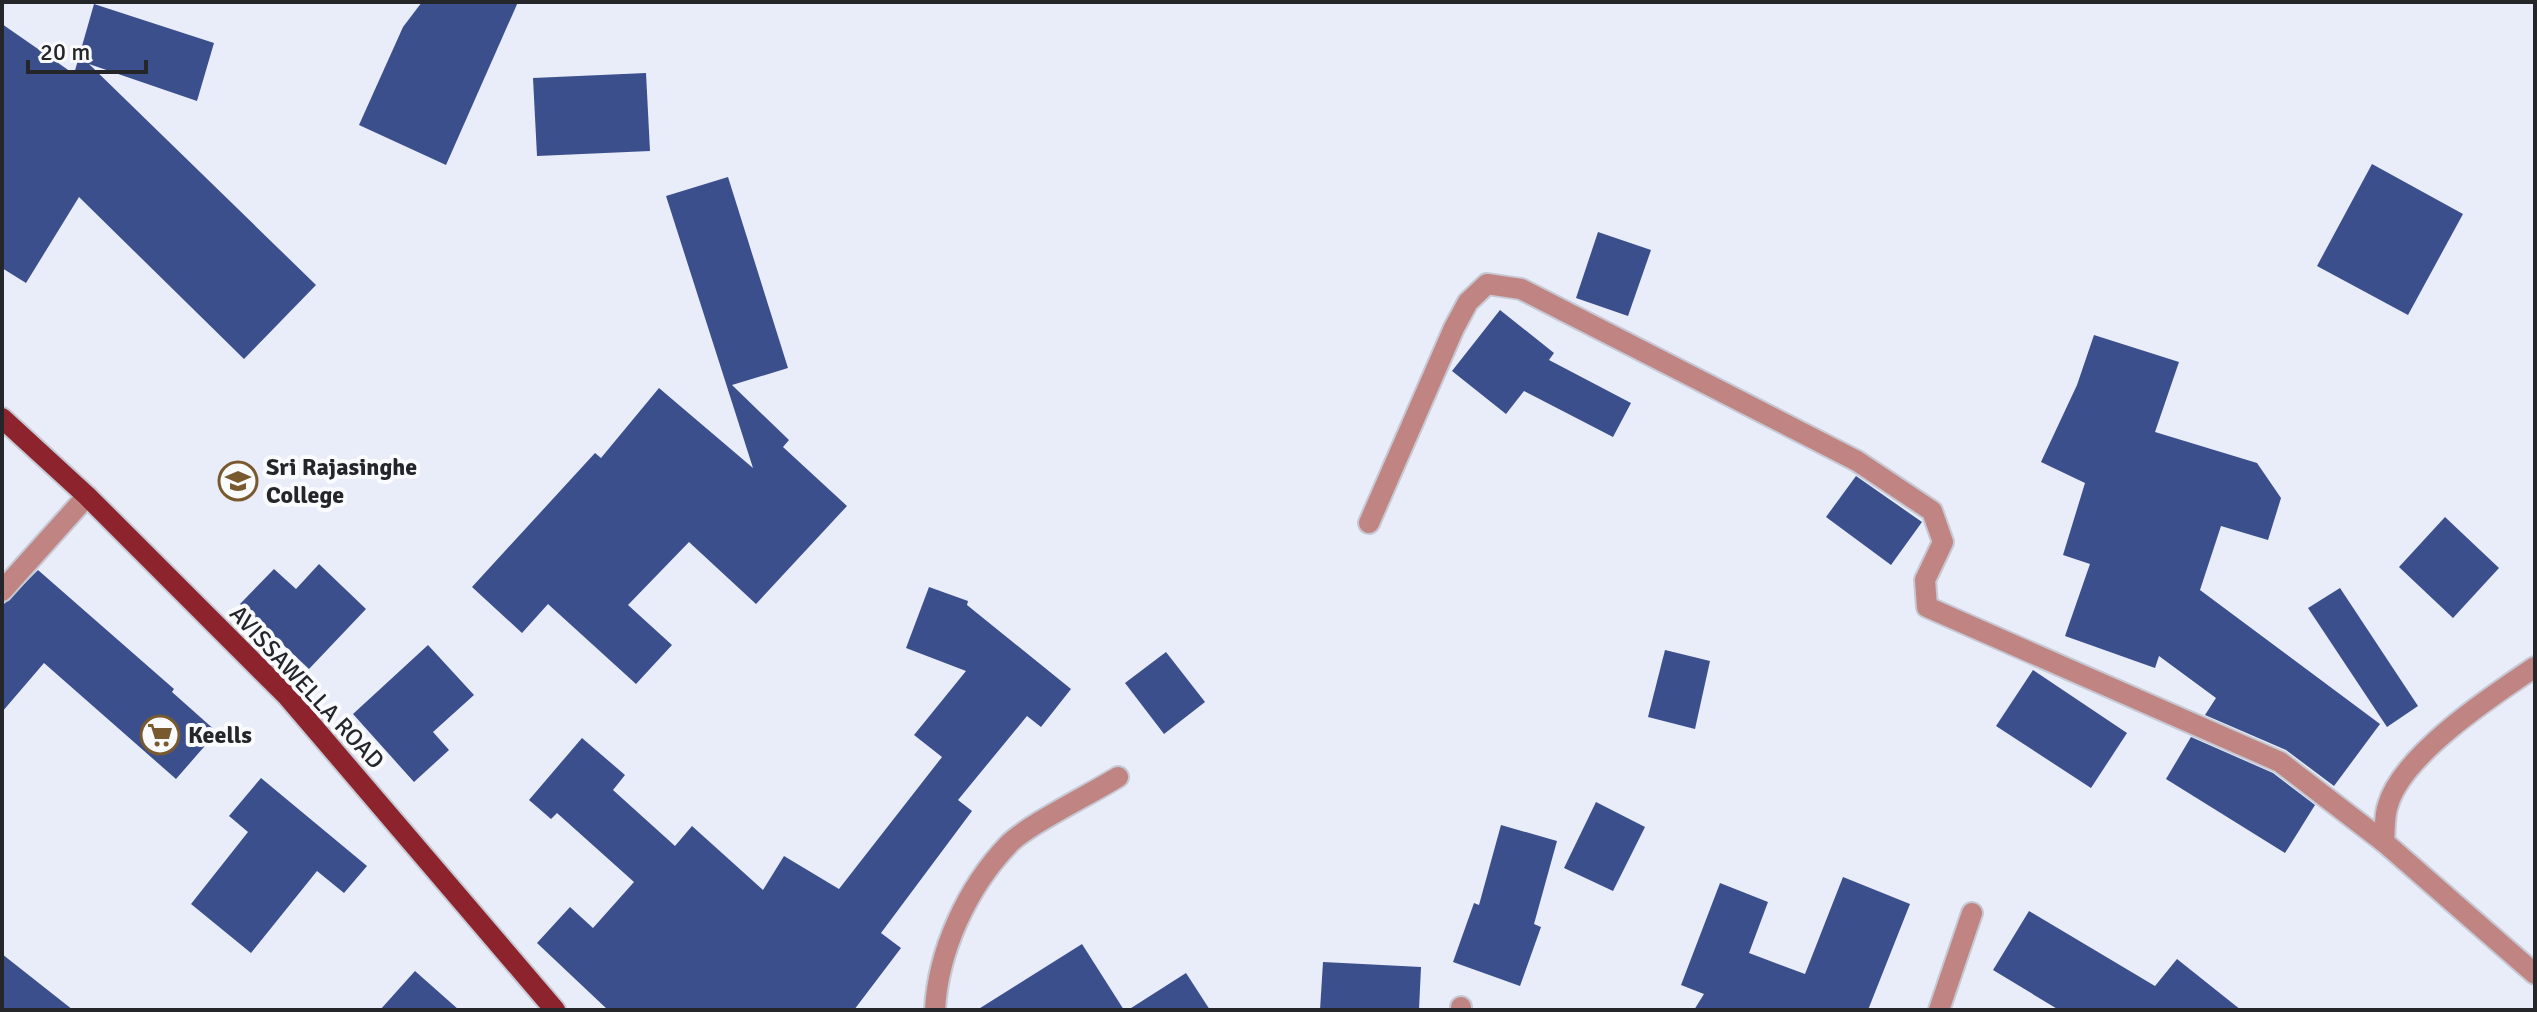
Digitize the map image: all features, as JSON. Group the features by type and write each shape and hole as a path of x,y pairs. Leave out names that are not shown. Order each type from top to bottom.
{"main road":[{"name":"AVISSAWELLA ROAD","path":"2,418 87,496 287,696 555,1010"}],"street":[{"path":"1369,523 1468,302 1487,284 1521,289 1857,461 1932,511 1943,542 1925,580 1927,607 2280,762 2384,842 2535,974"},
{"path":"2,591 87,496"},
{"path":"2384,842 2388,804 2401,781 2464,714 2535,667"},
{"path":"935,1010 937,978 961,915 1009,843 1118,777"},
{"path":"1939,1010 1972,913"}],"building":[{"path":"422,2 518,2 446,165 359,125 403,27"},
{"path":"94,4 214,43 197,101 89,64 316,285 244,359 79,197 26,283 2,268 2,24 74,74"},
{"path":"646,73 650,151 537,156 533,78"},
{"path":"2372,164 2463,214 2408,315 2317,266"},
{"path":"728,177 788,368 732,385 789,440 783,447 847,506 756,604 689,542 628,605 672,645 636,684 548,604 522,633 472,587 595,453 601,458 659,388 753,468 666,196"},
{"path":"1598,232 1651,250 1628,316 1576,298"},
{"path":"1500,310 1554,353 1549,360 1631,403 1613,437 1524,391 1506,414 1452,371"},
{"path":"2094,335 2179,362 2155,432 2257,463 2281,498 2268,540 2221,526 2200,590 2380,724 2334,786 2286,750 2205,715 2216,698 2159,656 2155,668 2065,636 2090,564 2063,555 2085,483 2041,462 2077,385"},
{"path":"1856,476 1922,522 1891,565 1826,517"},
{"path":"2445,517 2499,568 2453,618 2399,567"},
{"path":"319,564 366,609 309,669 240,604 274,569 296,589"},
{"path":"38,570 174,689 172,692 217,732 176,779 44,663 2,712 2,606"},
{"path":"929,587 968,601 967,605 1071,689 1041,727 1027,716 958,800 972,811 881,933 901,948 854,1010 608,1010 537,943 570,907 593,928 634,882 557,813 551,819 529,800 582,738 625,775 613,790 675,846 692,826 763,890 784,856 839,889 942,757 914,735 966,671 906,648"},
{"path":"2340,588 2418,706 2387,727 2308,608"},
{"path":"428,645 474,695 433,732 449,750 414,782 353,714"},
{"path":"1665,650 1710,661 1695,729 1648,717"},
{"path":"1166,652 1205,702 1164,734 1125,683"},
{"path":"2033,670 2127,733 2091,788 1996,726"},
{"path":"2191,737 2273,773 2315,805 2285,853 2166,779"},
{"path":"261,778 367,866 344,893 317,871 251,953 191,904 248,832 229,816"},
{"path":"1596,802 1645,827 1613,891 1564,868"},
{"path":"1501,825 1557,841 1534,924 1541,927 1520,986 1453,962 1474,903 1479,905"},
{"path":"1843,877 1910,904 1868,1010 1694,1010 1704,994 1681,985 1720,883 1768,902 1749,953 1805,974"},
{"path":"2029,911 2155,986 2177,959 2241,1010 2059,1010 1993,970"},
{"path":"1082,944 1124,1010 977,1010"},
{"path":"2,954 73,1010 2,1010"},
{"path":"1323,962 1421,967 1419,1010 1320,1010"},
{"path":"415,971 459,1010 380,1010"},
{"path":"1186,973 1210,1010 1128,1010"}],"place":[{"name":"Sri Rajasinghe College","path":"238,481"},
{"name":"Keells","path":"160,735"}]}
